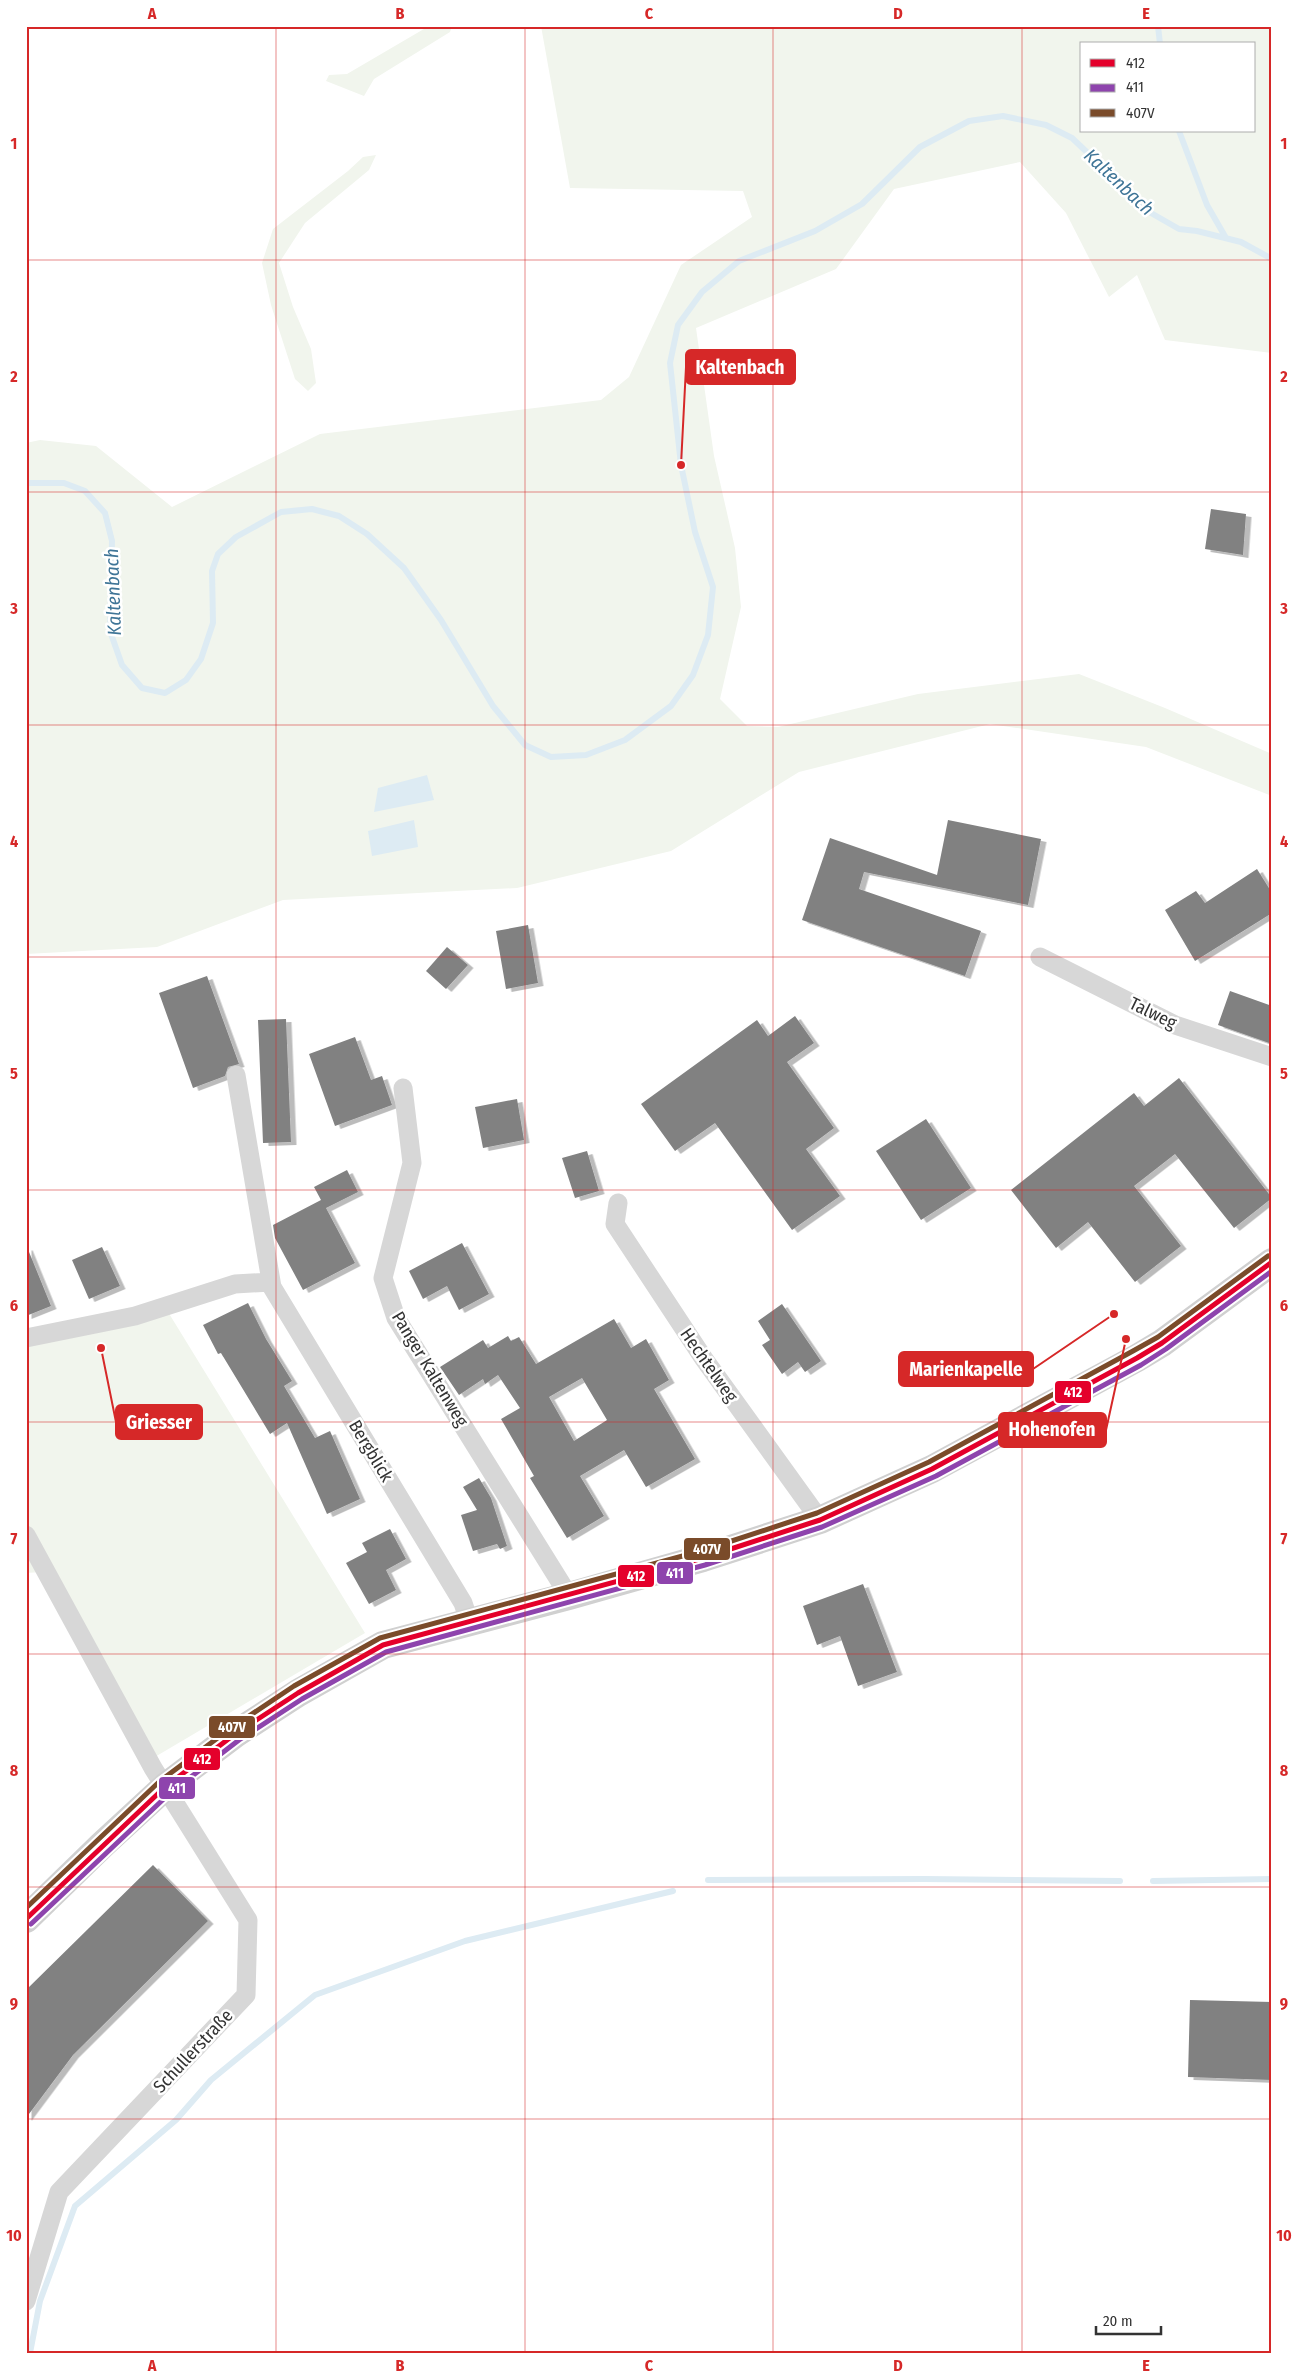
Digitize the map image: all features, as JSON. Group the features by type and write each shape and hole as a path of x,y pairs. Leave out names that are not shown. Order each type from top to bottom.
{"main road":[{"path":"26,1919 165,1787 234,1734 338,1669 383,1645 569,1596 703,1558 820,1520 932,1469 1137,1358 1162,1343 1272,1262"}],"street":[{"name":"Talweg","path":"1040,956 1175,1025 1272,1057"},
{"name":"Bergblick","path":"236,1075 272,1287 463,1603 469,1621"},
{"name":"Panger Kaltenweg","path":"403,1088 412,1163 384,1278 396,1318 569,1596"},
{"name":"Hechtelweg","path":"618,1203 615,1224 704,1359 820,1520"},
{"path":"26,1338 135,1316 235,1284 271,1282"},
{"path":"26,1535 165,1787"},
{"name":"Schullerstraße","path":"26,2302 60,2192 246,1995 248,1920 165,1787"}],"shaded area":[{"path":"429,26 452,26 450,32 374,79 364,96 326,81 329,75 347,74"},
{"path":"541,26 1272,26 1272,353 1165,340 1137,275 1109,297 1066,213 1020,162 894,189 836,269 696,328 714,456 735,548 741,607 720,699 747,726 778,727 918,694 1079,674 1165,708 1272,754 1272,796 1146,747 990,724 799,772 671,851 517,888 283,900 157,947 26,954 26,443 40,440 96,446 172,507 320,434 601,400 629,377 681,265 752,217 743,191 570,188"},
{"path":"376,155 369,170 305,223 279,263 293,307 311,349 316,383 308,391 295,379 271,305 262,263 273,229 348,171 363,157"},
{"path":"427,775 434,800 374,812 378,788"},
{"path":"414,820 418,847 372,856 368,831"},
{"path":"165,1307 365,1633 143,1764 42,1572 26,1573 26,1335"}],"building":[{"path":"1211,509 1246,514 1243,555 1205,549"},
{"path":"948,820 1041,839 1028,905 864,872 859,889 981,931 965,976 802,920 830,838 937,875"},
{"path":"1257,869 1272,893 1272,913 1195,961 1165,910 1196,891 1205,903"},
{"path":"528,925 538,983 506,989 496,931"},
{"path":"447,947 468,965 446,989 426,971"},
{"path":"207,976 239,1064 228,1067 225,1076 193,1088 159,993"},
{"path":"1230,991 1272,1006 1272,1044 1218,1025"},
{"path":"795,1016 814,1043 787,1062 834,1128 806,1149 840,1196 792,1230 715,1123 675,1151 641,1104 757,1020 768,1036"},
{"path":"286,1019 291,1142 263,1143 258,1020"},
{"path":"355,1037 371,1080 382,1076 392,1105 335,1126 309,1054"},
{"path":"1179,1078 1272,1198 1234,1228 1175,1154 1134,1186 1181,1246 1135,1282 1088,1222 1056,1248 1011,1190 1134,1093 1144,1106"},
{"path":"517,1099 524,1140 483,1148 475,1107"},
{"path":"926,1119 971,1188 921,1220 876,1151"},
{"path":"587,1151 599,1191 575,1198 562,1158"},
{"path":"347,1170 358,1192 326,1208 355,1263 303,1290 275,1238 273,1225 321,1200 314,1187"},
{"path":"462,1243 489,1294 459,1310 447,1286 423,1299 409,1271"},
{"path":"102,1247 120,1286 89,1299 72,1260"},
{"path":"26,1248 51,1306 26,1316"},
{"path":"248,1303 266,1339 292,1381 284,1386 315,1438 330,1431 360,1499 327,1514 287,1423 270,1434 221,1353 218,1354 203,1325"},
{"path":"782,1304 821,1361 805,1372 798,1362 782,1374 762,1345 770,1340 758,1321"},
{"path":"614,1319 631,1348 646,1339 669,1380 654,1389 695,1459 646,1487 624,1450 580,1476 604,1516 567,1538 530,1478 534,1476 501,1419 520,1408 498,1375 485,1384 483,1379 459,1395 440,1367 483,1340 488,1348 508,1336 511,1341 519,1337 536,1364","holes":["582,1378 607,1420 574,1441 549,1397"]},
{"path":"479,1478 491,1498 507,1546 500,1549 497,1544 473,1551 461,1515 477,1510 463,1487"},
{"path":"390,1529 406,1559 386,1570 396,1590 369,1604 346,1563 367,1552 362,1543"},
{"path":"863,1584 897,1672 858,1686 840,1636 817,1645 803,1606"},
{"path":"153,1865 208,1921 73,2055 26,2118 26,1990"},
{"path":"1190,2000 1272,2002 1272,2080 1188,2077"}],"waterway":[{"name":"Kaltenbach","path":"1158,26 1160,42"},
{"name":"Kaltenbach","path":"26,483 64,483 85,491 105,513 112,541 110,631 122,665 142,688 165,693 186,680 201,659 213,623 212,571 218,554 236,537 281,512 312,509 339,516 367,534 404,568 441,620 493,706 525,745 551,757 586,755 625,740 671,706 693,675 708,635 713,587 695,532 681,465 670,363 678,325 702,292 739,261 815,231 862,204 920,147 969,121 1003,116 1046,125 1072,138 1151,213 1179,229 1197,231 1241,242 1272,259"},
{"name":"Kaltenbach","path":"1179,132 1207,205 1226,238"},
{"path":"708,1880 924,1879 1120,1881"},
{"path":"1153,1881 1272,1879"},
{"path":"30,2353 40,2301 75,2206 176,2120 211,2080 315,1995 465,1941 673,1891"}],"transit line":[{"name":"407V","path":"26,1908 160,1781 231,1728 294,1686 380,1638 701,1551 817,1513 929,1462 1158,1337 1268,1256"},
{"name":"412","path":"26,1919 165,1787 235,1734 298,1693 383,1645 703,1558 820,1520 932,1469 1137,1358 1162,1343 1272,1262"},
{"name":"411","path":"31,1924 170,1793 239,1740 302,1699 386,1652 705,1565 822,1527 936,1476 1141,1365 1166,1349 1272,1271"}],"place":[{"name":"Kaltenbach","path":"681,465"},
{"name":"Marienkapelle","path":"1114,1314"},
{"name":"Hohenofen","path":"1126,1339"},
{"name":"Griesser","path":"101,1348"}]}
